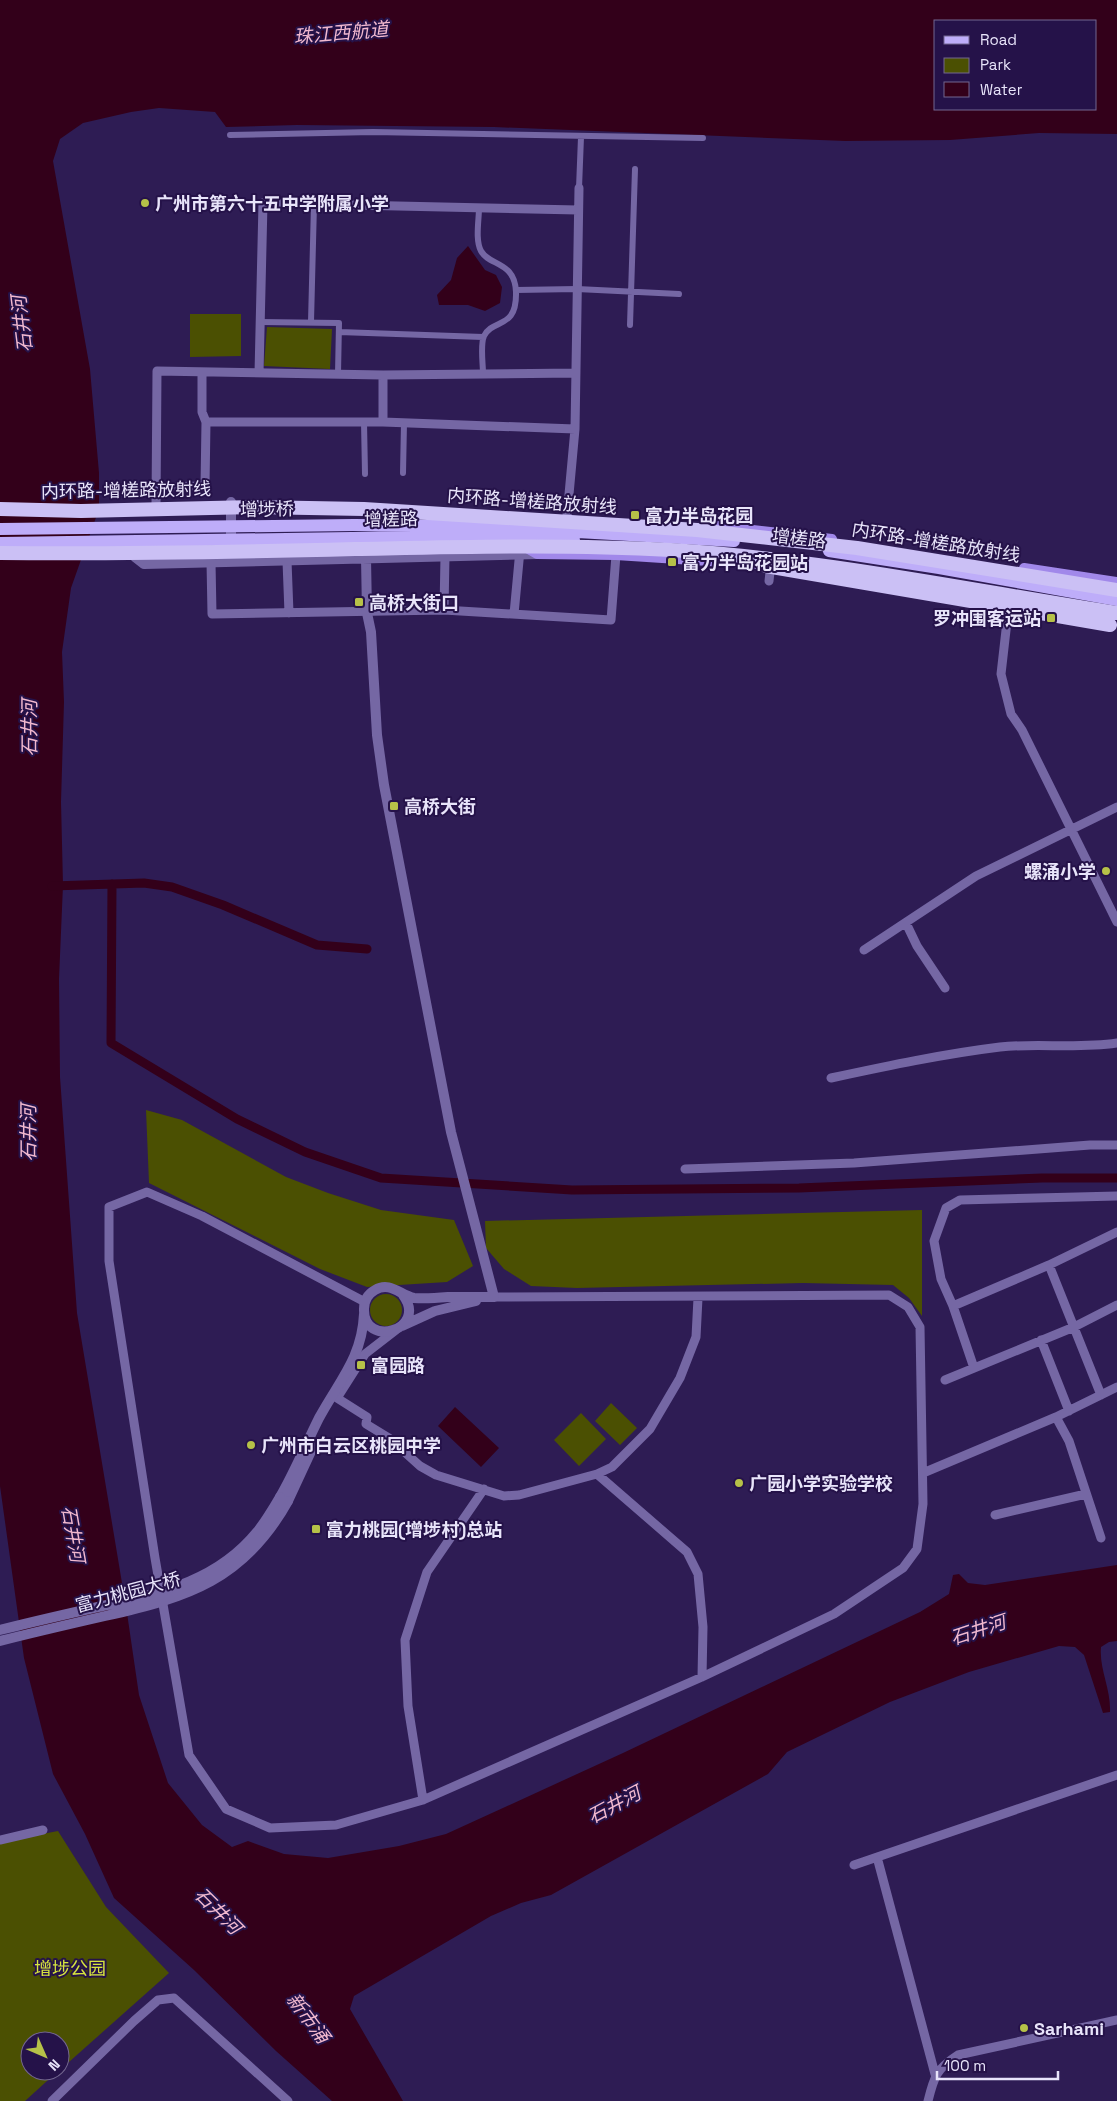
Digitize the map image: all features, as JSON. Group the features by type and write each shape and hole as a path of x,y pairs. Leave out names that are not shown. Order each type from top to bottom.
{"highway":[{"name":"内环路-增槎路放射线","path":"0,509 81,511 219,508 364,509 697,530 857,548 1117,590"},
{"path":"0,553 112,554 559,546 634,548 719,554 804,574 1115,620"}],"main road":[{"path":"415,525 450,509 710,525 799,534 908,549 991,564 1117,582"},
{"path":"621,533 647,522"},
{"name":"增槎路","path":"353,532 415,525 566,530 729,540 813,549 939,568 1117,600"},
{"path":"710,525 729,540"},
{"name":"增埗桥","path":"0,529 353,532"},
{"name":"增槎路","path":"353,532 453,536 517,546 599,541 772,559 983,585 1117,608"},
{"name":"增埗桥","path":"0,543 353,532"},
{"path":"580,554 599,541"},
{"path":"517,546 537,554 772,559 1009,603 1115,620"},
{"path":"908,549 939,568"}],"street":[{"path":"230,135 373,132 702,138"},
{"path":"566,530 575,428 581,136"},
{"path":"630,325 635,169"},
{"path":"259,373 263,203 578,210"},
{"path":"311,322 314,204"},
{"path":"479,208 479,245 481,251 485,256 498,262 509,272 516,290 513,310 509,318 488,331 483,337 483,374"},
{"path":"516,290 577,289 679,294"},
{"path":"260,322 339,323 338,374"},
{"path":"339,332 483,337"},
{"path":"156,504 157,371 383,375 576,373"},
{"path":"156,487 206,486 206,422 202,412 202,372"},
{"path":"383,375 383,422"},
{"path":"206,422 383,422 575,428"},
{"path":"364,422 365,474"},
{"path":"403,474 404,423"},
{"path":"205,502 192,516 191,532 196,547 211,562 212,614 367,613 444,610 611,620 616,555"},
{"path":"450,509 336,503 205,502 145,504 137,519 133,534 133,548 135,557 144,564 445,556 517,546 514,614"},
{"path":"231,502 232,562"},
{"path":"444,610 445,556"},
{"path":"366,558 367,613 371,632 377,735 384,785 443,1093 461,1173 494,1297"},
{"path":"769,581 772,559"},
{"path":"287,560 289,614"},
{"path":"981,598 983,585"},
{"path":"1009,603 1001,674 1011,714 1022,730 1117,922"},
{"path":"864,950 976,876 1117,807"},
{"path":"906,923 917,946 945,988"},
{"path":"831,1078 908,1062 1001,1047 1091,1047 1117,1043"},
{"path":"685,1169 854,1163 1090,1145 1117,1145"},
{"path":"284,1499 321,1416 356,1356 361,1339 365,1308 374,1291 384,1287 393,1288 403,1295 422,1298 698,1298 889,1295 908,1307 920,1327 923,1504 916,1549 903,1568 834,1614 702,1677 423,1800 336,1825 270,1828 226,1809 189,1756 155,1558 109,1262 109,1207 147,1192 202,1216 365,1308 370,1325 377,1330 390,1332 398,1329 405,1322 409,1306 403,1295"},
{"path":"974,1368 953,1306 941,1279 934,1241 946,1208 960,1200 1117,1196"},
{"path":"953,1306 1049,1265 1117,1232"},
{"path":"1049,1265 1101,1395"},
{"path":"284,1499 337,1398 365,1354 383,1338 435,1311 494,1297"},
{"path":"337,1398 367,1417 366,1424 389,1438 420,1466 436,1475 504,1496 519,1495 598,1474 612,1467 650,1429 680,1378 696,1337 698,1298"},
{"path":"945,1380 1074,1326 1117,1305"},
{"path":"1040,1340 1069,1411"},
{"path":"922,1474 1056,1417 1117,1387"},
{"path":"1056,1417 1069,1441 1101,1538"},
{"path":"598,1474 687,1552 698,1574 703,1627 702,1677"},
{"path":"423,1800 408,1706 404,1640 427,1572 484,1489"},
{"path":"994,1515 1086,1494"},
{"name":"富力桃园大桥","path":"0,1630 153,1595 190,1582 228,1559 246,1544 284,1499"},
{"name":"富力桃园大桥","path":"0,1640 152,1606 202,1586 229,1570 256,1547 272,1527 284,1499"},
{"path":"854,1865 1117,1775"},
{"path":"0,1840 43,1830"},
{"path":"877,1856 935,2074"},
{"path":"52,2101 158,2000 174,1998 288,2101"},
{"path":"928,2101 935,2074 943,2065 958,2055 1117,2020"}],"green space":[{"path":"190,314 241,314 241,356 190,357"},
{"path":"267,327 332,329 330,369 264,366"},
{"path":"146,1110 182,1120 286,1177 328,1193 381,1210 454,1220 473,1266 447,1282 367,1287 320,1269 149,1183"},
{"path":"922,1210 922,1316 909,1298 893,1285 803,1283 577,1288 531,1286 504,1269 486,1248 485,1221"},
{"path":"386,1294 392,1295 397,1299 401,1304 401,1316 397,1321 392,1325 386,1326 380,1325 375,1321 371,1316 370,1310 371,1304 375,1299 380,1295"},
{"path":"611,1403 637,1428 620,1445 595,1421"},
{"path":"581,1413 606,1439 579,1466 554,1440"},
{"name":"增埗公园","path":"58,1831 106,1907 169,1973 70,2061 70,2031 20,2031 20,2081 47,2081 25,2101 0,2101 0,1842"}],"water":[{"path":"0,0 1117,0 1117,134 1039,133 950,140 845,141 494,127 297,125 226,127 215,112 159,108 83,123 60,139 53,161 90,369 99,473 99,509 71,588 62,652 64,702 61,802 63,885 59,979 60,1077 77,1313 139,1695 168,1783 202,1825 232,1847 248,1841 284,1854 328,1858 399,1846 446,1834 623,1753 920,1612 949,1594 953,1575 959,1574 968,1583 985,1585 1117,1565 1117,1641 1109,1642 1101,1647 1110,1712 1103,1713 1084,1655 1075,1647 1059,1646 969,1672 890,1702 787,1752 768,1774 551,1895 521,1903 491,1916 354,1996 350,2009 403,2101 332,2101 276,2051 194,1970 114,1898 85,1834 53,1774 24,1658 0,1486"},
{"path":"468,246 485,270 496,275 502,287 500,303 485,311 468,305 439,305 437,295 451,280 457,258"},
{"path":"455,1407 499,1448 481,1467 438,1426"}],"waterway":[{"path":"52,886 144,883 172,887 223,905 317,945 367,949"},
{"path":"112,884 111,1043 237,1119 305,1152 381,1178 572,1190 799,1188 1042,1178 1117,1178"}],"place":[{"name":"广州市第六十五中学附属小学","path":"145,203"},
{"name":"富力半岛花园","path":"635,515"},
{"name":"富力半岛花园站","path":"672,562"},
{"name":"高桥大街口","path":"359,602"},
{"name":"罗冲围客运站","path":"1051,618"},
{"name":"高桥大街","path":"394,806"},
{"name":"螺涌小学","path":"1106,871"},
{"name":"富园路","path":"361,1365"},
{"name":"广州市白云区桃园中学","path":"251,1445"},
{"name":"广园小学实验学校","path":"739,1483"},
{"name":"富力桃园(增埗村)总站","path":"316,1529"},
{"name":"Sarhami","path":"1024,2028"}],"water label":[{"name":"珠江西航道","path":"341,33"},
{"name":"石井河","path":"22,324"},
{"name":"石井河","path":"29,728"},
{"name":"石井河","path":"28,1133"},
{"name":"石井河","path":"73,1534"},
{"name":"石井河","path":"978,1630"},
{"name":"石井河","path":"614,1805"},
{"name":"石井河","path":"218,1911"},
{"name":"新市涌","path":"308,2018"}]}
